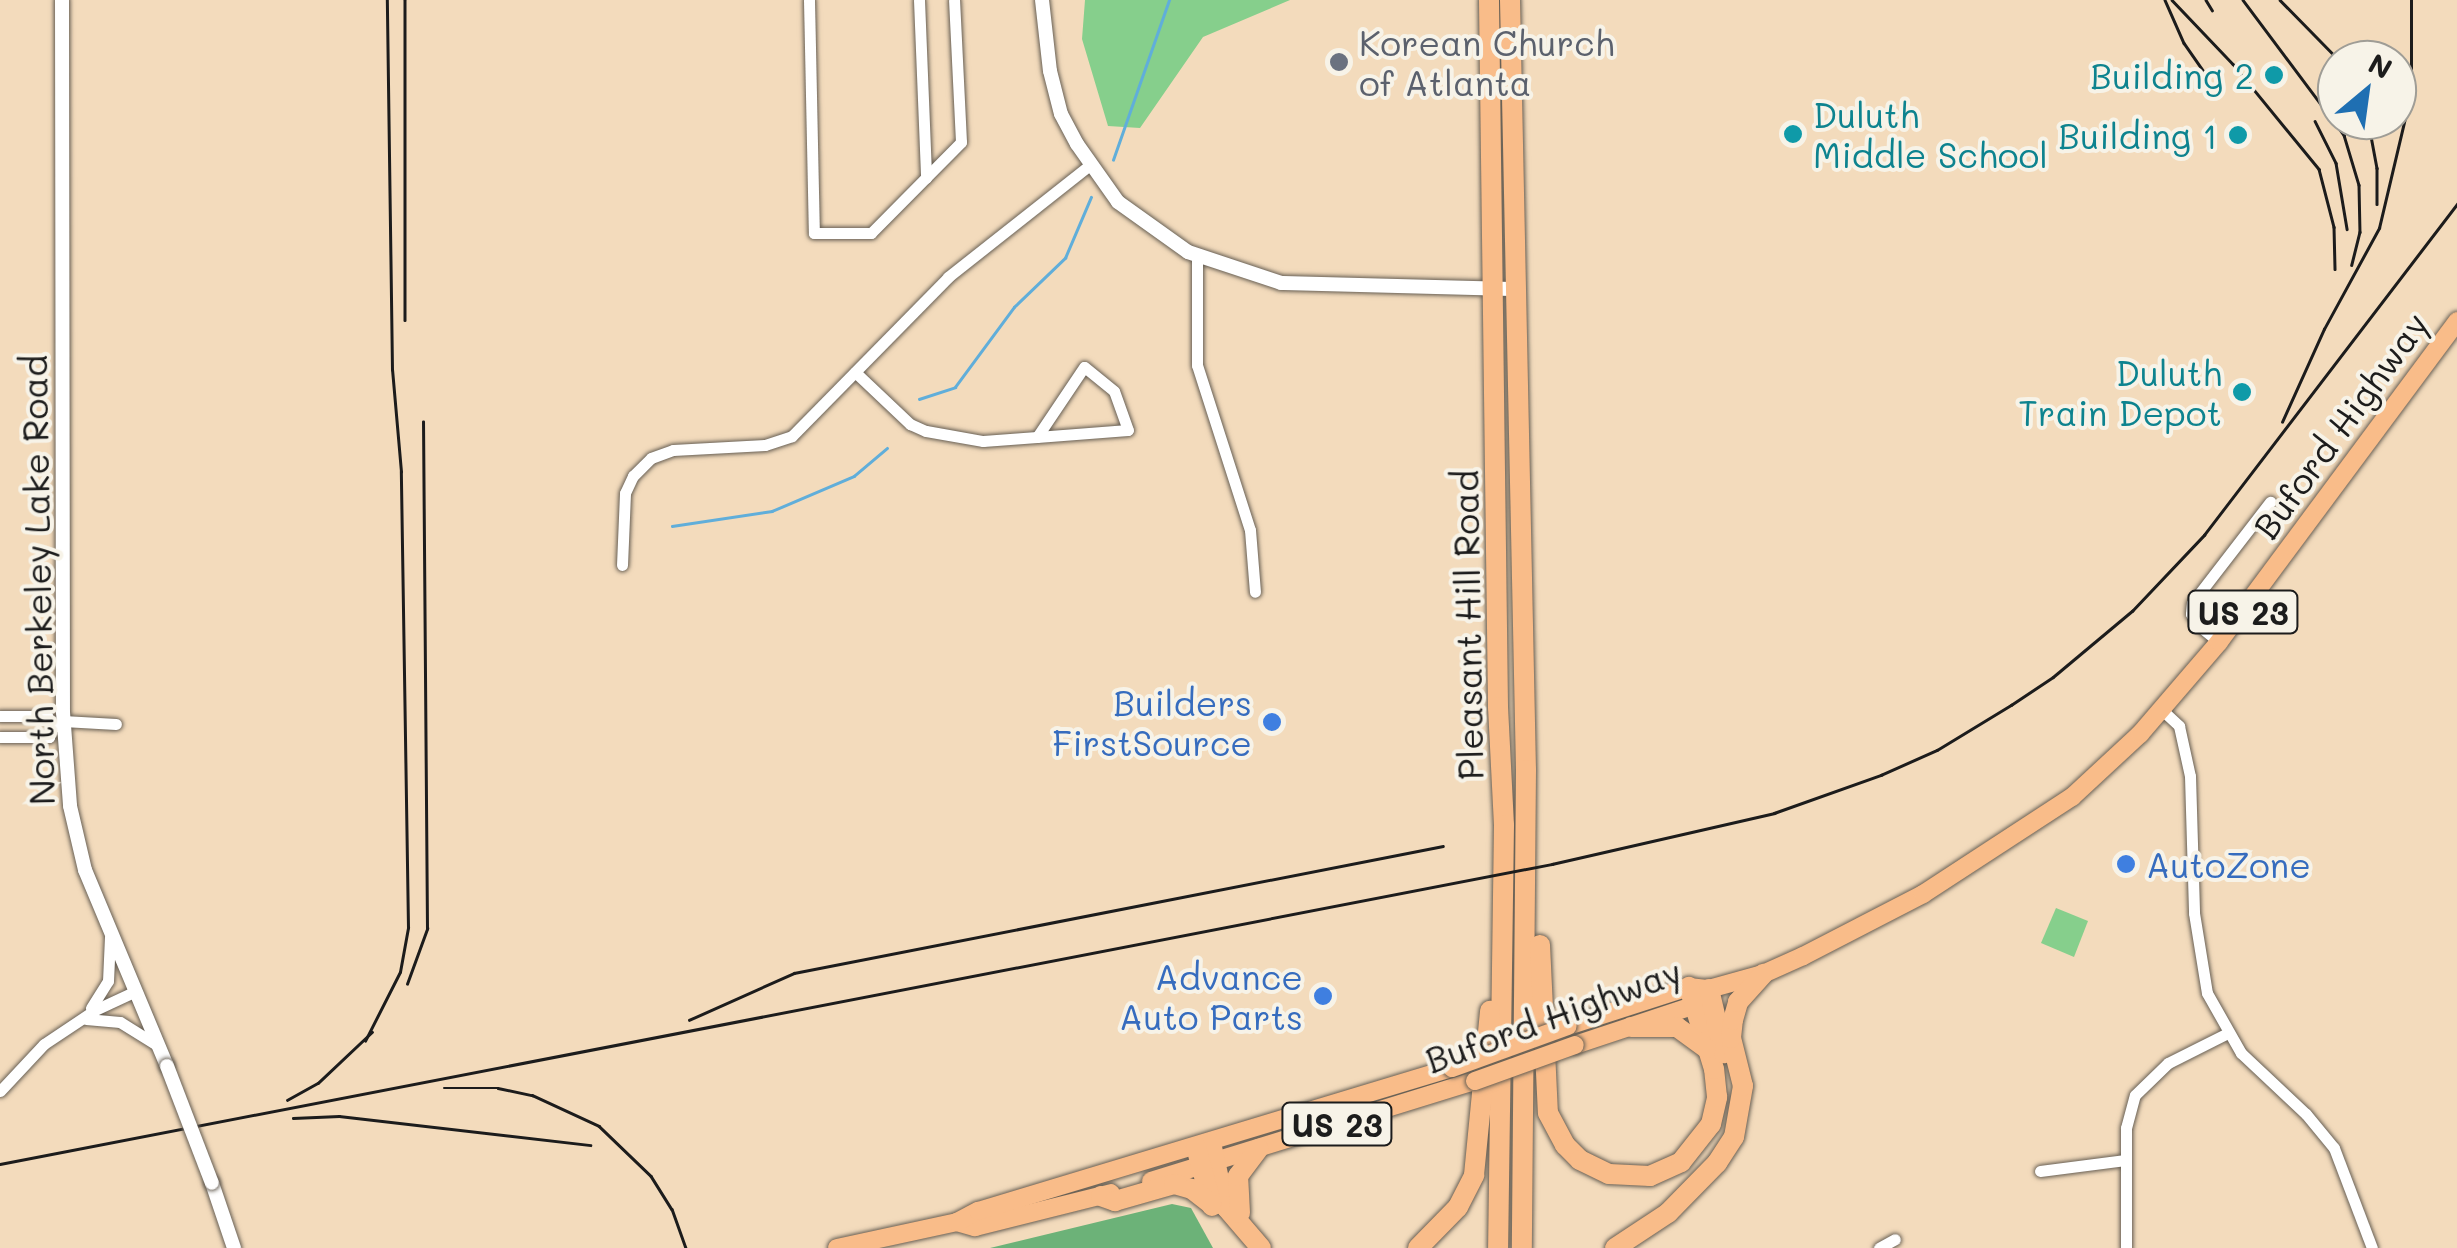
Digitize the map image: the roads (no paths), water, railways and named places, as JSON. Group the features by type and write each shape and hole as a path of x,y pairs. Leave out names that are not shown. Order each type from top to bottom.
{"highway":[{"name":"Pleasant Hill Road","path":"1490,0 1526,770 1522,1248"},
{"name":"Pleasant Hill Road","path":"1498,1248 1504,825 1498,707 1510,0"},
{"path":"1526,770 1534,840 1548,1113 1565,1145 1580,1160 1609,1174 1650,1176 1680,1162 1710,1124 1716,1096 1698,994"},
{"path":"1418,1248 1458,1208 1474,1175 1481,1141 1504,825"},
{"path":"1614,1248 1668,1213 1717,1163 1734,1137 1743,1086 1732,1038 1733,1020 1738,1002 1763,974"},
{"path":"1614,1248 1716,1146 1729,1117 1732,1088 1698,994"},
{"path":"1630,1027 1677,1027 1690,1032 1708,1052"},
{"path":"1258,1149 1238,1176 1236,1190 1247,1227 1270,1248"},
{"path":"1206,1155 1211,1204"},
{"path":"1206,1155 1225,1206 1260,1248"},
{"path":"1101,1196 1114,1201 1174,1184 1192,1189 1211,1204 1241,1248"}],"main road":[{"name":"Buford Highway","path":"957,1222 974,1227 1101,1196 1568,1026 1763,974 1913,900 2072,797 2161,709 2219,642 2457,320"},
{"name":"Buford Highway","path":"838,1248 957,1222 978,1211 1206,1155 1258,1149 1630,1027 1698,994"}],"street":[{"name":"North Berkeley Lake Road","path":"62,0 60,724 73,827 110,937 160,1048 234,1248"},
{"path":"809,0 814,233 872,233 961,142 954,0"},
{"path":"919,0 926,178"},
{"path":"1042,0 1050,71 1061,114 1118,202 1148,226 1197,256 1282,283 1504,288"},
{"path":"622,565 625,492 633,476 651,458 672,450 765,445 792,436 948,277 1090,164"},
{"path":"1197,256 1197,365 1250,530 1255,592"},
{"path":"855,372 910,424 926,431 983,440 1128,430 1114,391 1084,367 1037,436"},
{"path":"2219,642 2198,625 2192,603 2198,590 2270,502"},
{"path":"2161,709 2179,726 2190,776 2194,913 2202,978 2226,1034 2334,1148 2372,1248"},
{"path":"0,716 47,716 60,724 116,724"},
{"path":"0,738 49,736 60,724"},
{"path":"0,1091 44,1044 101,999 108,981 110,937"},
{"path":"77,1020 136,992"},
{"path":"77,1020 97,1017 120,1022 160,1048"},
{"path":"2126,1248 2129,1112 2143,1083 2168,1063 2226,1034"},
{"path":"2040,1171 2126,1160"},
{"path":"1879,1248 1896,1239"}],"waterway":[{"path":"1113,160 1169,0"},
{"path":"919,399 955,387 1014,307 1065,258 1091,197"},
{"path":"672,526 772,511 854,476 887,448"}],"railway":[{"path":"365,1041 400,972 408,928 401,472 392,370 387,0"},
{"path":"405,0 405,320"},
{"path":"2165,0 2184,43 2209,79"},
{"path":"2172,0 2233,64 2319,169 2334,227 2335,269"},
{"path":"2206,0 2212,10"},
{"path":"2243,0 2344,135 2359,185 2360,232 2352,265"},
{"path":"2280,0 2319,40"},
{"path":"2282,422 2324,329 2379,228 2411,93 2411,0"},
{"path":"2315,121 2336,163 2347,229"},
{"path":"2372,140 2377,204"},
{"path":"0,1164 1552,864 1774,813 1881,775 1937,750 2011,705 2053,677 2132,611 2204,535 2457,204"},
{"path":"407,984 427,929 423,422"},
{"path":"689,1020 794,973 1443,846"},
{"path":"287,1100 318,1083 372,1032"},
{"path":"444,1088 498,1088 532,1095 599,1126 651,1176 672,1209 686,1248"},
{"path":"293,1118 339,1116 590,1145"}],"place":[{"name":"Korean Church of Atlanta","path":"1339,62"},
{"name":"Building 2","path":"2274,75"},
{"name":"Duluth Middle School","path":"1793,134"},
{"name":"Building 1","path":"2238,135"},
{"name":"Duluth Train Depot","path":"2242,392"},
{"name":"Builders FirstSource","path":"1272,722"},
{"name":"AutoZone","path":"2126,864"},
{"name":"Advance Auto Parts","path":"1323,996"}]}
